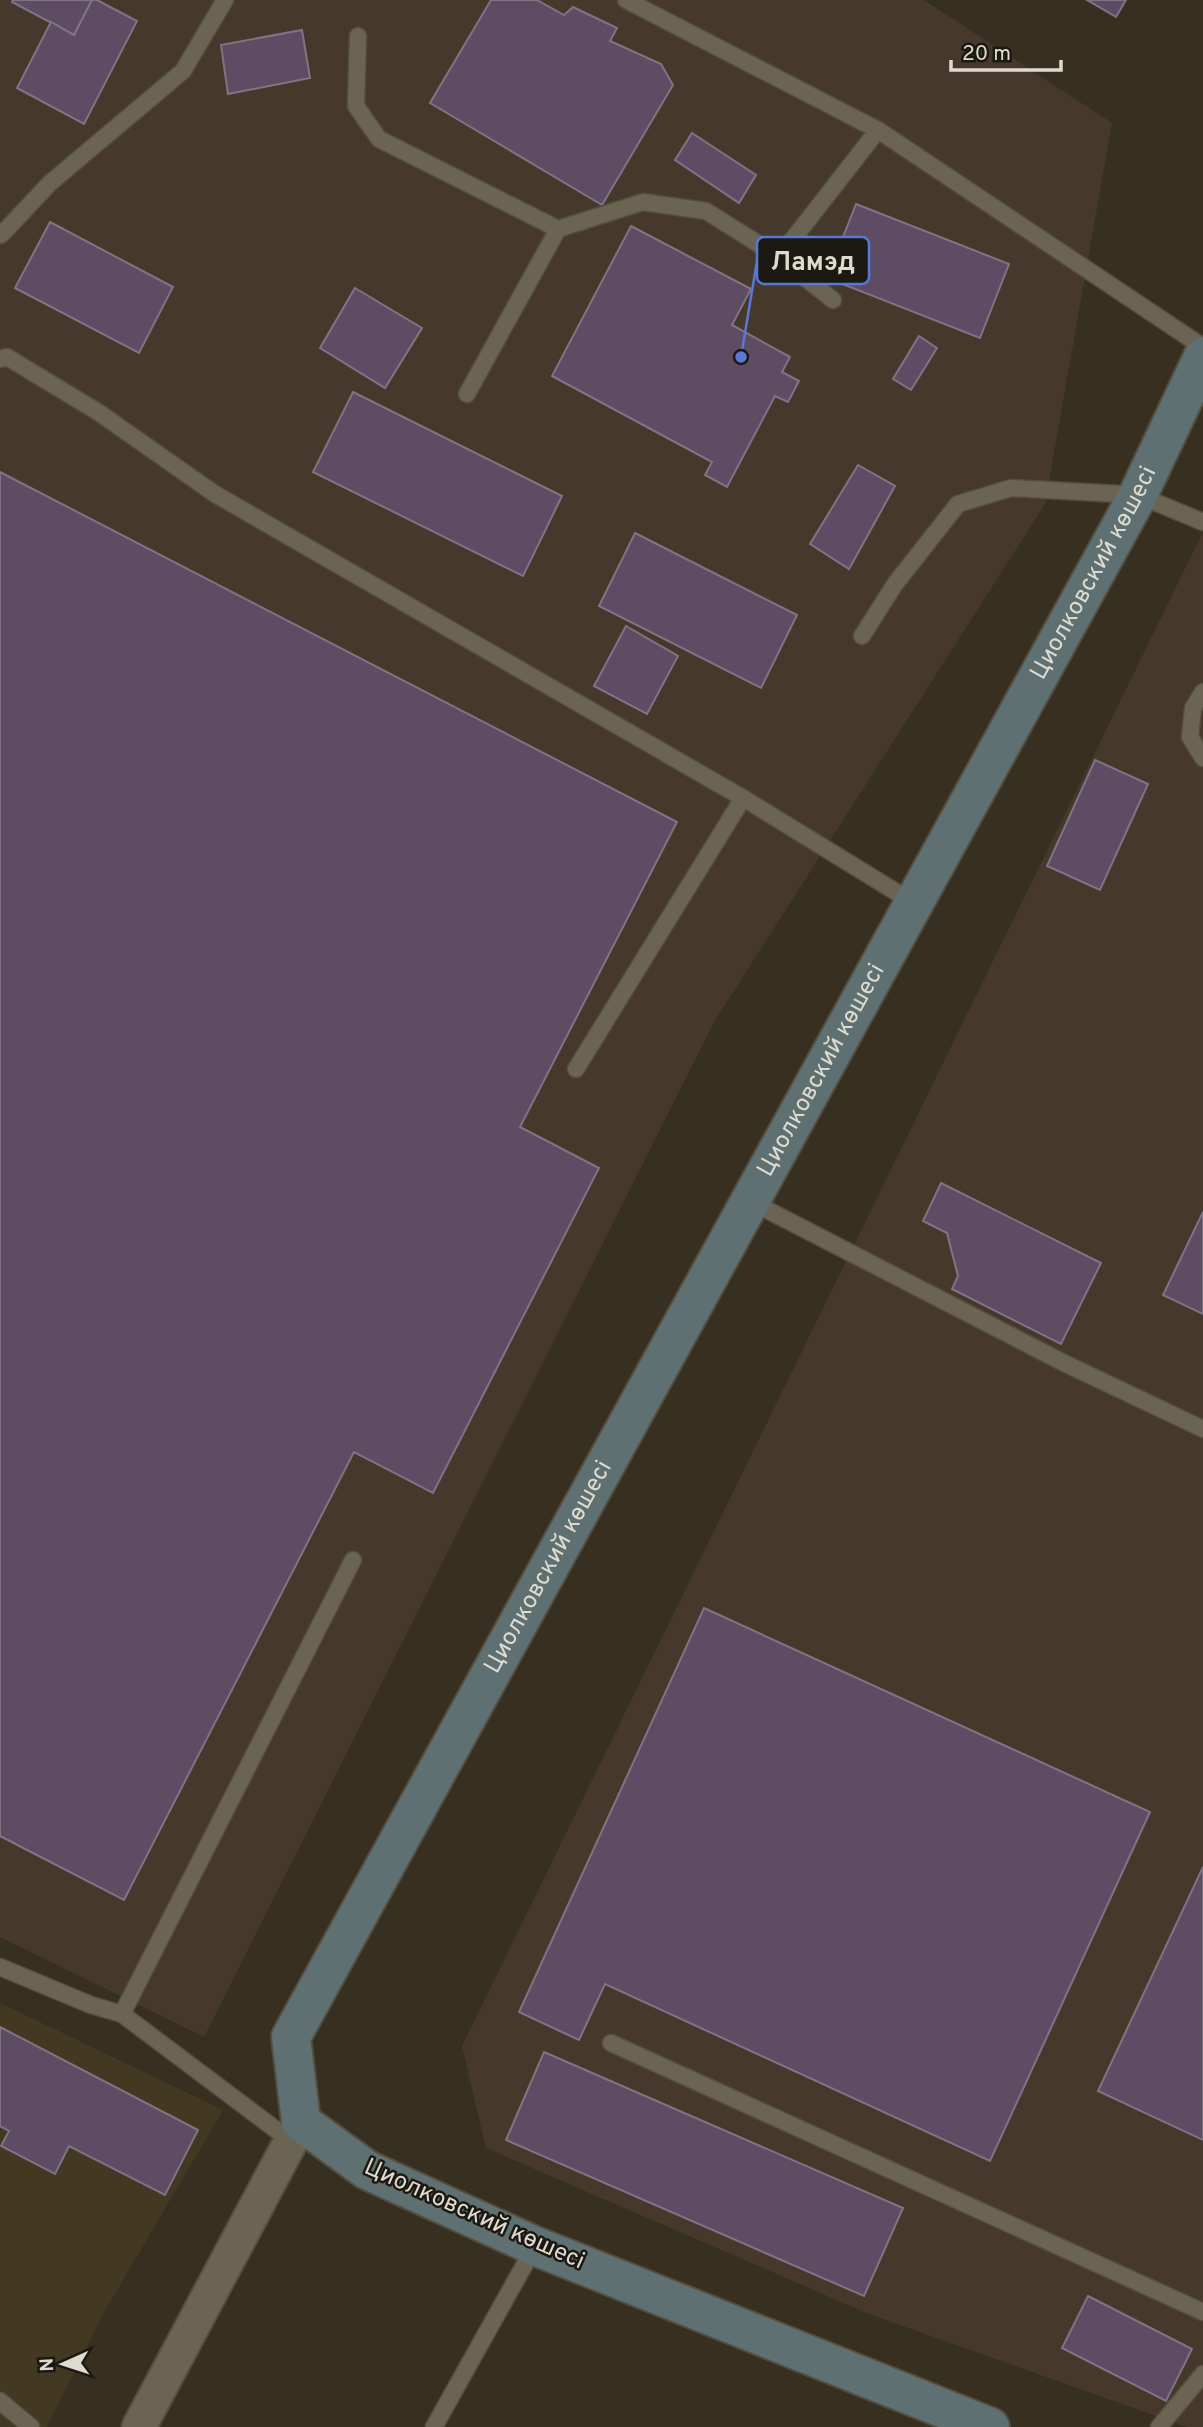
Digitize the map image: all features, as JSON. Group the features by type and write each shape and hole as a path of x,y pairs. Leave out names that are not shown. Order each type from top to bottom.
{"street":[{"name":"Циолковский көшесі","path":"990,2427 535,2246 368,2170 296,2132 291,2037 1138,495 1203,357"},
{"path":"139,2427 296,2132"}],"lane":[{"path":"1,235 50,183 183,71 225,0"},
{"path":"626,0 878,130 1203,347"},
{"path":"358,36 356,106 379,139 558,229"},
{"path":"779,257 878,130"},
{"path":"467,394 558,229 643,202 706,211 779,257 833,300"},
{"path":"0,359 7,357 99,412 215,494 743,798 914,903"},
{"path":"862,636 895,584 958,505 1011,488 1138,495 1203,522"},
{"path":"1203,692 1193,708 1190,737 1203,758"},
{"path":"576,1069 743,798"},
{"path":"750,1201 1062,1362 1203,1429"},
{"path":"122,2014 353,1560"},
{"path":"0,1966 91,2005 122,2014 296,2132"},
{"path":"611,2043 1203,2312"},
{"path":"434,2427 535,2246"},
{"path":"1159,2427 1203,2374"},
{"path":"0,2401 31,2427"}],"shaded area":[{"path":"0,0 924,0 1112,123 1045,504 714,1022 204,2037 0,1937"},
{"path":"1203,532 1203,2427 1187,2427 869,2314 486,2148 462,2046"},
{"path":"0,2003 223,2110 107,2307 47,2427 0,2427"}],"building":[{"path":"92,0 74,35 12,2"},
{"path":"92,0 97,0 137,21 84,124 17,88 51,22 74,35"},
{"path":"491,0 537,0 564,15 573,7 617,28 610,41 661,64 673,85 602,205 430,103"},
{"path":"1087,0 1126,0 1116,17"},
{"path":"302,30 310,78 228,94 221,45"},
{"path":"692,133 756,175 739,203 675,160"},
{"path":"856,204 1009,264 980,338 827,278"},
{"path":"50,222 173,287 139,353 15,288"},
{"path":"631,226 751,289 732,325 790,357 782,372 799,381 788,402 775,396 727,487 705,475 712,462 552,376"},
{"path":"355,288 422,328 385,388 320,348"},
{"path":"919,336 937,348 911,390 893,379"},
{"path":"353,392 562,496 523,576 313,472"},
{"path":"858,465 895,486 849,569 810,544"},
{"path":"0,472 677,822 520,1127 599,1168 433,1493 354,1452 124,1900 0,1836"},
{"path":"635,533 797,615 761,688 599,606"},
{"path":"626,626 678,656 647,714 594,686"},
{"path":"1095,760 1148,784 1100,890 1047,866"},
{"path":"941,1183 1101,1263 1061,1344 952,1289 958,1276 947,1233 923,1221"},
{"path":"1203,1212 1203,1314 1163,1295"},
{"path":"704,1608 1150,1812 990,2161 605,1984 579,2040 519,2012"},
{"path":"1203,1867 1203,2140 1098,2091"},
{"path":"0,2027 198,2130 165,2195 69,2146 55,2174 1,2146 9,2131 0,2126"},
{"path":"544,2052 903,2208 864,2296 506,2140"},
{"path":"1088,2296 1192,2349 1166,2401 1062,2348"}],"place":[{"name":"Ламэд","path":"741,357"}]}
